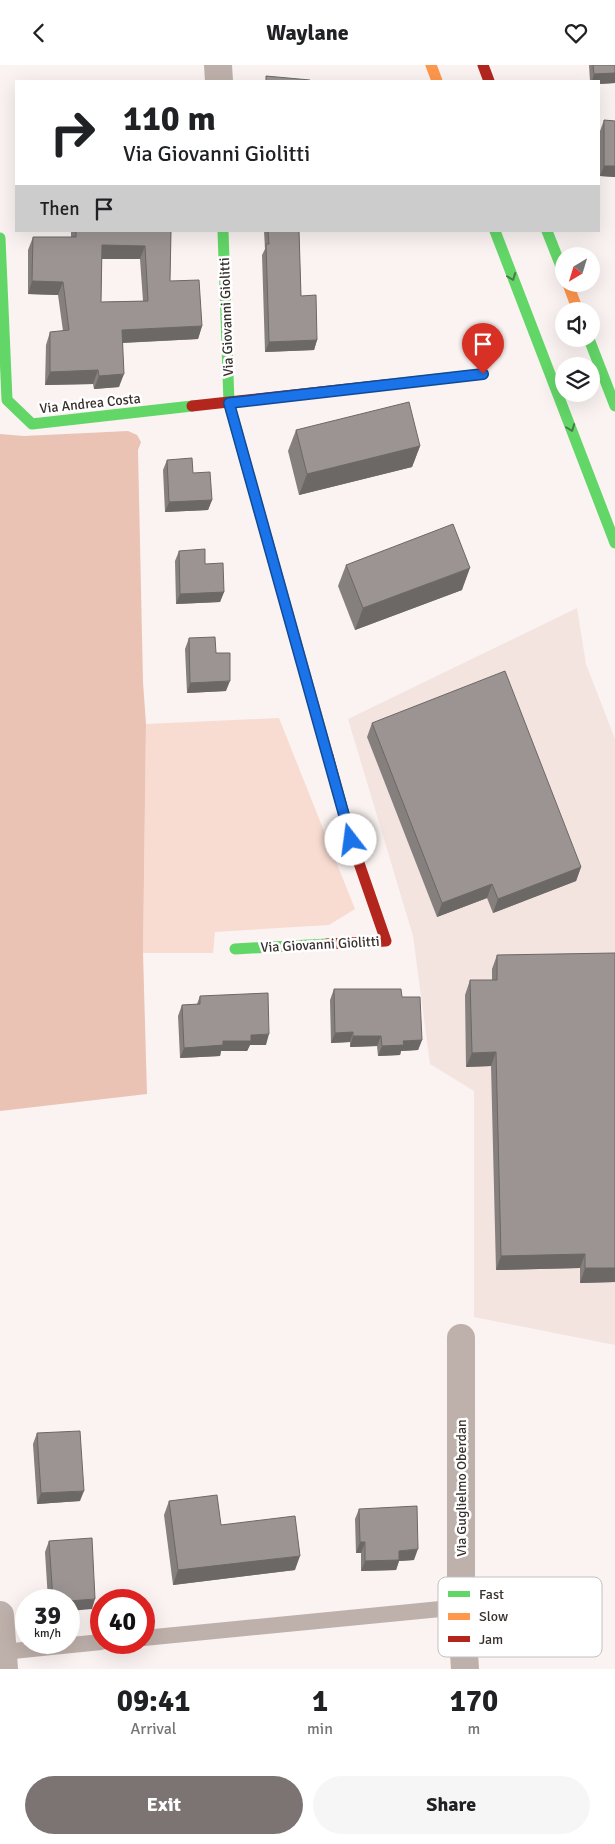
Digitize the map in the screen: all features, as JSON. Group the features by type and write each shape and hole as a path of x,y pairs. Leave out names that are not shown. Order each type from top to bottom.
{"main road":[{"path":"431,65 437,80"},
{"path":"483,65 489,80"},
{"name":"Via Giovanni Giolitti","path":"223,232 229,403 351,840 386,941 234,949"},
{"path":"495,232 615,543"},
{"path":"547,232 555,251"},
{"name":"Via Andrea Costa","path":"0,238 7,400 32,424 229,403"},
{"path":"592,347 615,406"},
{"path":"229,403 483,374"}],"street":[{"path":"218,65 219,80"},
{"name":"Via Guglielmo Oberdan","path":"461,1338 461,1577"},
{"path":"0,1615 4,1660"}],"lane":[{"path":"155,1637 438,1609"},
{"path":"4,1660 90,1644"}],"shaded area":[{"path":"128,431 137,435 141,442 138,450 143,682 146,724 143,953 147,1094 0,1111 0,434 24,436"},
{"path":"577,608 586,664 615,739 615,1345 474,1317 474,1091 430,1064 413,936 348,719"},
{"path":"279,718 355,909 329,925 215,932 213,953 143,953 146,724"}],"building":[{"path":"593,65 615,65 615,73 594,74"},
{"path":"266,76 310,80 266,80"},
{"path":"604,120 615,121 615,166 604,166"},
{"path":"76,232 171,232 170,281 199,280 202,326 122,330 124,374 99,376 98,370 50,372 50,332 69,330 63,282 32,281 33,237 76,237","holes":["102,245 145,246 148,301 101,302"]},
{"path":"268,232 299,232 301,296 316,295 317,340 269,342 266,244 269,244"},
{"path":"409,402 420,446 307,474 296,430"},
{"path":"192,458 193,473 210,472 212,500 169,502 167,460"},
{"path":"453,524 470,568 363,608 346,565"},
{"path":"205,549 205,564 223,563 224,592 180,594 179,551"},
{"path":"215,637 216,653 230,653 230,681 190,683 189,638"},
{"path":"505,671 581,867 498,899 492,884 442,903 372,723"},
{"path":"615,953 615,1268 585,1268 585,1254 501,1256 496,1052 472,1053 470,980 497,980 497,955"},
{"path":"334,989 401,989 402,997 420,997 422,1040 403,1041 404,1045 382,1046 381,1036 353,1036 353,1032 335,1033"},
{"path":"268,993 269,1034 251,1035 251,1041 223,1041 223,1045 184,1048 182,1005 200,1004 200,996"},
{"path":"80,1431 84,1491 41,1493 37,1433"},
{"path":"217,1495 221,1525 295,1516 300,1556 178,1570 169,1501"},
{"path":"417,1506 418,1549 399,1551 399,1560 365,1561 365,1542 360,1542 359,1509"},
{"path":"92,1538 95,1589 90,1589 90,1599 80,1600 80,1589 52,1589 49,1541"}],"traffic: fast":[{"path":"223,232 229,403 248,471"},
{"path":"495,232 615,543"},
{"path":"547,232 555,251"},
{"path":"0,238 7,400 32,424 192,406"},
{"path":"592,347 615,406"},
{"path":"384,385 483,374"},
{"path":"235,949 327,944"}],"traffic: slow":[{"path":"431,65 437,80"},
{"path":"571,293 575,302"},
{"path":"248,471 328,756"}],"traffic: jam":[{"path":"483,65 489,80"},
{"path":"192,406 384,385"},
{"path":"327,944 386,941 351,840 328,756"}],"route":[{"path":"351,840 229,403 483,374"}]}
